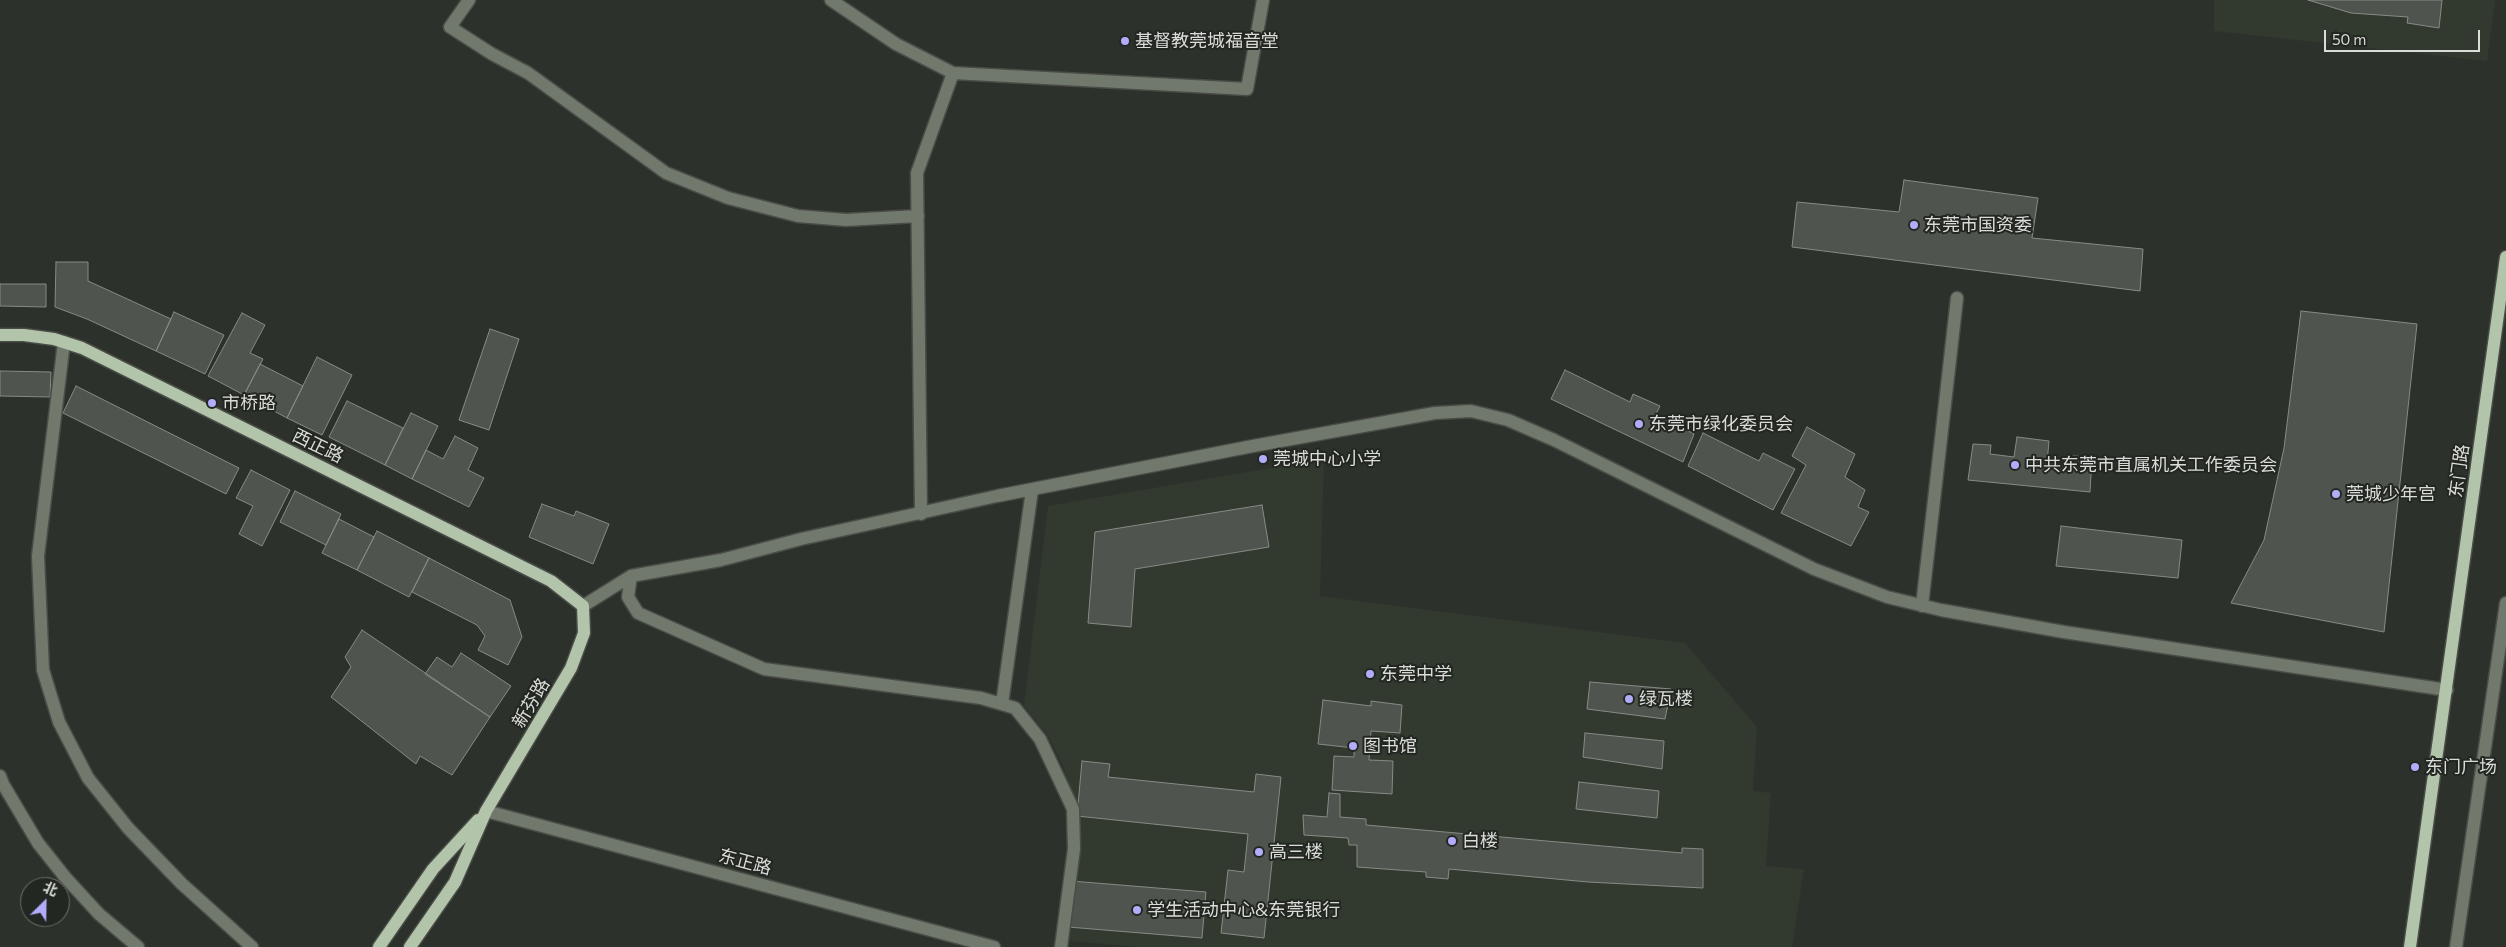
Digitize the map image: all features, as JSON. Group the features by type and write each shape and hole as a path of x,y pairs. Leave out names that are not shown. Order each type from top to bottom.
{"main road":[{"name":"东门路","path":"2410,945 2506,257"},
{"name":"西正路","path":"0,335 24,335 64,342 82,348 551,581 583,606"},
{"name":"新芬路","path":"410,947 454,882 486,811 572,668 584,633 583,606"},
{"name":"新芬路","path":"379,947 433,869 486,811"}],"street":[{"path":"469,0 450,27 492,54 528,73 666,173 728,198 798,216 846,220 918,216"},
{"path":"830,0 896,44 953,73 1247,89 1264,0"},
{"path":"921,514 917,173 953,73"},
{"path":"1922,606 1957,298"},
{"path":"64,342 38,556 43,670 59,722 88,778 128,828 182,884 252,947"},
{"path":"583,606 631,576 721,560 801,539 1032,490 1416,417 1471,412 1508,420 1554,440 1814,569 1887,597 1922,606 2064,632 2447,690"},
{"path":"1002,704 1032,490"},
{"path":"631,576 628,597 638,613 764,669 981,698 1015,708 1040,739 1073,809 1074,849 1062,947"},
{"path":"2456,947 2506,603"},
{"path":"0,776 38,843 65,877 99,914 138,947"},
{"name":"东正路","path":"486,811 994,947"}],"shaded area":[{"path":"2214,0 2495,0 2487,61 2214,31"},
{"name":"东莞中学","path":"1324,459 1320,596 1685,643 1757,727 1753,791 1771,793 1766,866 1804,869 1792,947 1139,947 1059,940 1077,810 1064,768 1049,737 1024,706 1048,506"}],"building":[{"path":"2308,0 2442,0 2439,28 2407,23 2408,17 2351,13"},
{"name":"东莞市国资委","path":"1904,180 2038,198 2032,238 2143,249 2140,291 1792,247 1797,202 1899,212"},
{"path":"56,262 88,262 88,281 171,319 156,351 87,319 55,307"},
{"path":"0,284 46,284 46,307 0,306"},
{"name":"莞城少年宫","path":"2301,311 2417,324 2384,632 2231,603 2264,540 2284,448"},
{"path":"174,312 224,335 205,374 156,351"},
{"path":"242,313 265,325 250,353 263,359 244,395 208,376"},
{"path":"490,329 519,339 489,430 459,420"},
{"path":"317,357 352,375 322,435 287,418"},
{"path":"260,364 303,386 287,418 244,395"},
{"name":"东莞市绿化委员会","path":"1565,370 1630,402 1633,394 1660,406 1656,414 1694,434 1683,462 1551,399"},
{"path":"0,371 51,372 50,397 0,396"},
{"path":"76,386 239,468 226,494 63,413"},
{"path":"347,401 403,428 385,465 329,437"},
{"path":"411,413 438,426 412,479 385,465"},
{"path":"1807,427 1855,454 1845,477 1865,490 1858,507 1869,512 1851,546 1781,513 1806,465 1792,456"},
{"path":"1703,433 1759,461 1763,453 1795,469 1773,510 1688,466"},
{"path":"455,436 478,448 468,470 484,478 469,507 412,479 426,450 443,459"},
{"name":"中共东莞市直属机关工作委员会","path":"2017,437 2049,441 2047,463 2072,466 2073,456 2092,457 2090,492 1968,480 1973,444 1991,445 1990,454 2014,457"},
{"path":"251,470 290,490 262,546 239,534 253,506 236,498"},
{"path":"295,491 341,514 326,545 280,522"},
{"path":"542,504 574,516 576,511 609,524 593,564 529,537"},
{"path":"1262,505 1269,547 1135,569 1131,627 1088,623 1095,532"},
{"path":"339,519 374,537 357,570 322,553"},
{"path":"2061,526 2182,540 2178,578 2056,566"},
{"path":"377,531 429,558 409,597 357,570"},
{"path":"429,558 510,600 522,637 508,665 478,650 485,636 477,625 412,592"},
{"path":"362,630 490,717 452,775 420,756 416,764 331,697 351,667 345,657"},
{"path":"461,653 511,686 490,717 425,674 437,657 452,667"},
{"name":"绿瓦楼","path":"1590,682 1671,689 1665,719 1587,709"},
{"name":"图书馆","path":"1323,700 1371,706 1371,701 1402,705 1400,733 1371,731 1369,760 1393,761 1392,794 1332,790 1334,756 1354,757 1354,748 1318,744"},
{"name":"绿瓦楼","path":"1585,733 1664,741 1662,769 1583,757"},
{"name":"高三楼","path":"1082,761 1110,764 1108,777 1254,792 1256,774 1281,777 1264,938 1221,933 1228,870 1244,872 1248,834 1077,816"},
{"path":"1579,782 1659,791 1657,818 1576,809"},
{"name":"白楼","path":"1329,793 1340,794 1340,817 1366,819 1366,825 1682,853 1682,848 1703,849 1703,888 1588,882 1449,869 1448,879 1426,877 1426,872 1357,867 1357,845 1349,845 1348,838 1304,835 1303,815 1327,817"},
{"name":"学生活动中心&东莞银行","path":"1071,881 1206,892 1202,938 1068,927"}],"place":[{"name":"基督教莞城福音堂","path":"1125,41"},
{"name":"东莞市国资委","path":"1914,225"},
{"name":"市桥路","path":"212,403"},
{"name":"东莞市绿化委员会","path":"1639,424"},
{"name":"莞城中心小学","path":"1263,459"},
{"name":"中共东莞市直属机关工作委员会","path":"2015,465"},
{"name":"莞城少年宫","path":"2336,494"},
{"name":"东莞中学","path":"1370,674"},
{"name":"绿瓦楼","path":"1629,699"},
{"name":"图书馆","path":"1353,746"},
{"name":"东门广场","path":"2415,767"},
{"name":"白楼","path":"1452,841"},
{"name":"高三楼","path":"1259,852"},
{"name":"学生活动中心&东莞银行","path":"1137,910"}]}
